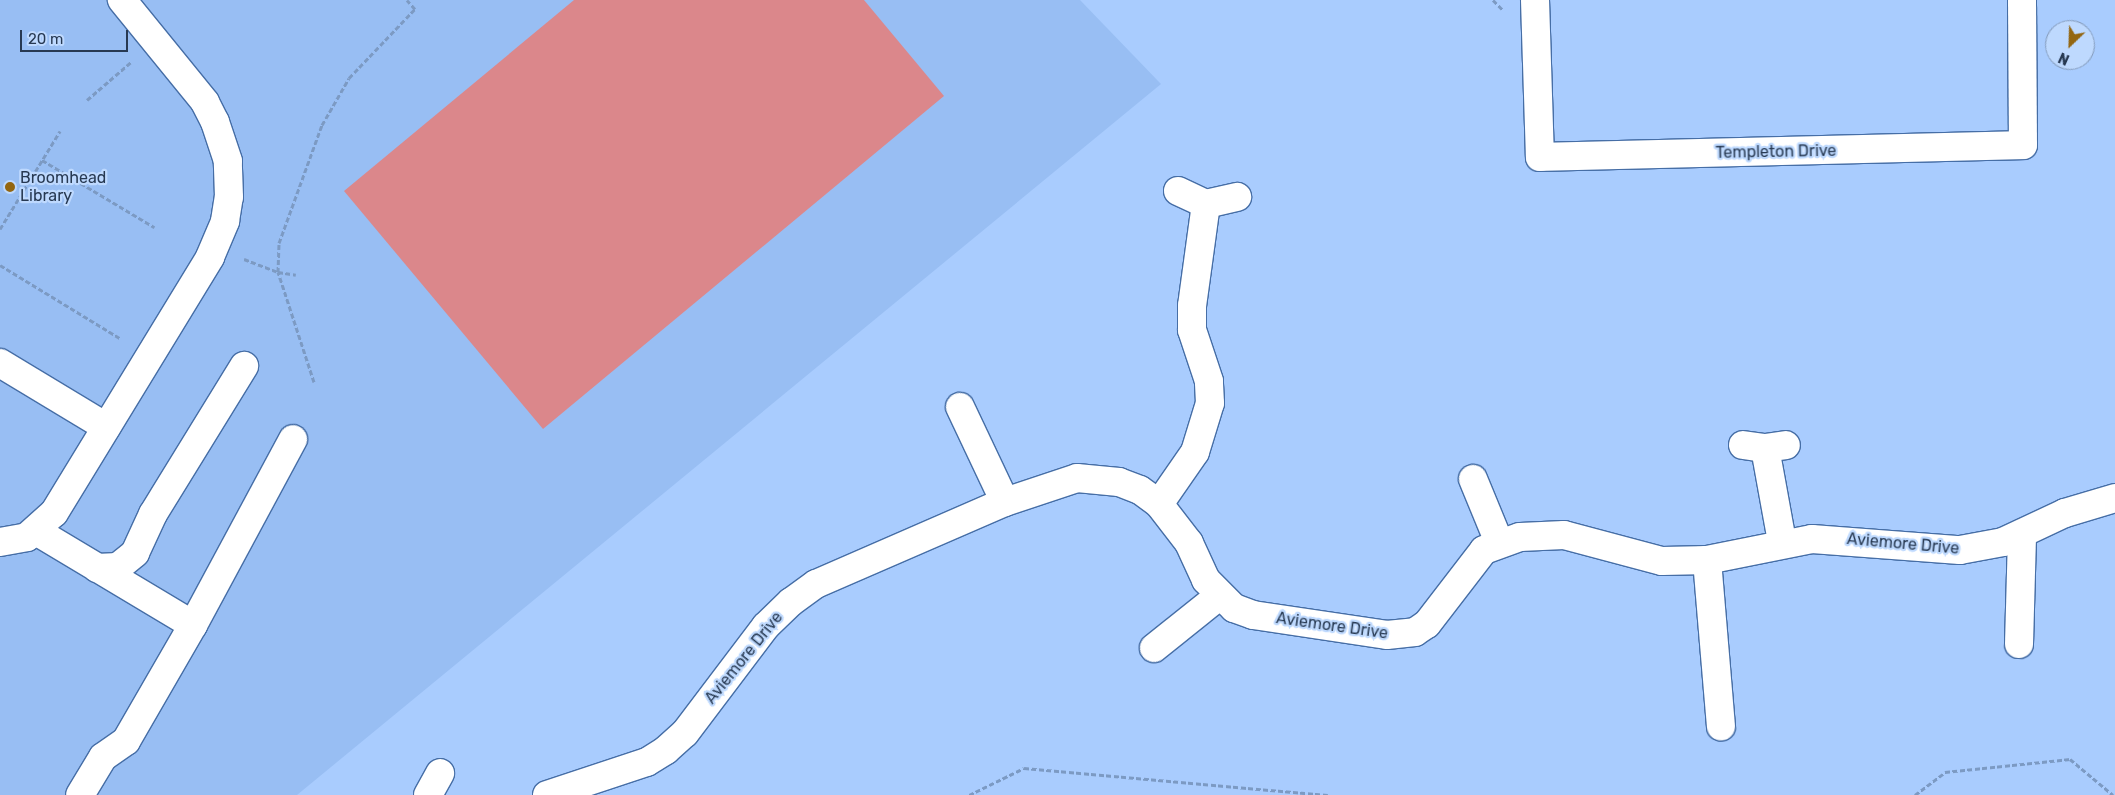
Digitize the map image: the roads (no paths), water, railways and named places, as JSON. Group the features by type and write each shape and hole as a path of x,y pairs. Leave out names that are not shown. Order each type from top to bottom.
{"street":[{"path":"0,542 16,540 36,531 60,505 210,257 225,221 229,197 226,155 205,102 122,0"},
{"name":"Templeton Drive","path":"1534,0 1540,157 2023,145 2022,0"},
{"path":"1178,191 1206,204 1237,197"},
{"path":"1159,504 1195,452 1210,403 1209,381 1192,330 1192,306 1206,204"},
{"path":"0,362 106,427"},
{"path":"97,568 118,567 134,553 153,514 244,366"},
{"path":"960,407 1005,502"},
{"path":"80,795 102,757 126,742 193,625 293,439"},
{"path":"1765,446 1782,542"},
{"name":"Aviemore Drive","path":"547,795 606,785 666,750 684,733 766,626 790,602 816,584 1005,502 1056,482 1098,478 1140,490 1159,504 1189,543 1206,580 1219,596 1234,608 1253,615 1402,635 1415,632 1437,615 1472,564 1484,550 1499,542 1520,537 1564,535 1662,561 1707,560 1782,542 1841,539 1960,550 1983,548 2022,534 2065,513 2115,498"},
{"path":"1472,479 1499,542"},
{"path":"36,531 193,625"},
{"path":"2019,644 2022,534"},
{"path":"1707,560 1721,726"},
{"path":"1154,648 1219,596"}],"place":[{"name":"Broomhead Library","path":"10,187"}]}
